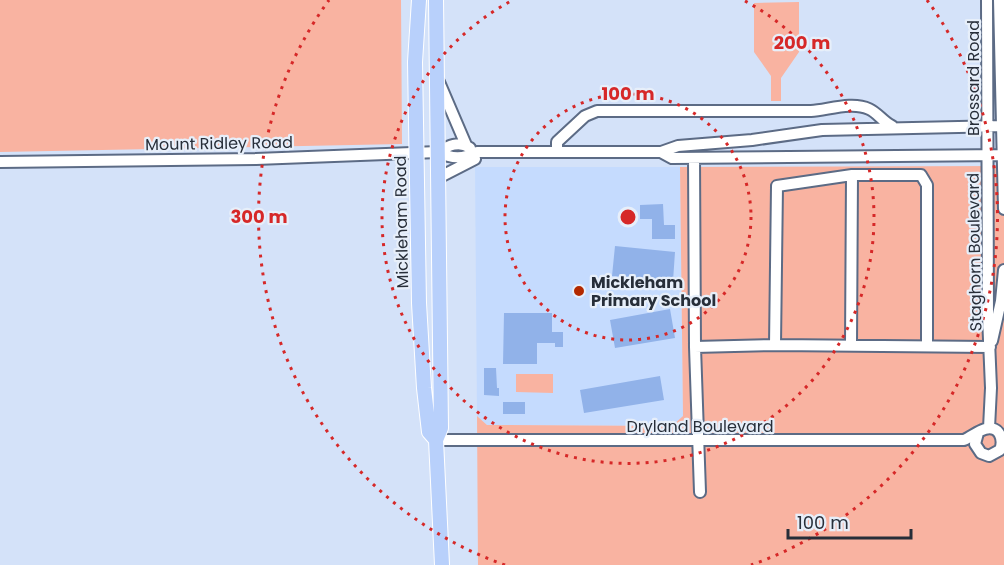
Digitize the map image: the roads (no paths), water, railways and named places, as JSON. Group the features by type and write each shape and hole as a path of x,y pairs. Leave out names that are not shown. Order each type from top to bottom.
{"main road":[{"name":"Mickleham Road","path":"419,0 416,153 421,349 429,432 436,440"},
{"name":"Mickleham Road","path":"436,0 441,428 436,440 442,565"},
{"path":"421,349 440,354"}],"street":[{"name":"Brossard Road","path":"987,0 987,156"},
{"name":"Brossard Road","path":"999,0 1004,155"},
{"path":"437,76 458,130 466,145 477,152"},
{"path":"557,151 557,142 585,116 597,111 811,111 862,107 870,109 882,121 896,128"},
{"name":"Mount Ridley Road","path":"438,152 450,158 466,157 477,152 661,152 678,146 752,140 822,130 1004,126"},
{"name":"Mount Ridley Road","path":"0,162 256,159 438,152 450,145 466,145"},
{"path":"438,178 489,152"},
{"name":"Mount Ridley Road","path":"661,152 672,158 1004,155"},
{"name":"Staghorn Boulevard","path":"1004,155 1004,209"},
{"name":"Staghorn Boulevard","path":"987,156 988,316 997,431"},
{"path":"694,158 695,347 700,492"},
{"path":"775,345 777,186 852,176 921,175 927,185 927,346"},
{"path":"851,345 852,176"},
{"name":"Staghorn Boulevard","path":"990,347 999,312 1004,270"},
{"path":"695,347 775,345 990,347"},
{"path":"964,440 989,456 1002,450 1002,439 997,431 978,433 975,440 976,447"},
{"name":"Dryland Boulevard","path":"436,440 964,440 978,433"}],"place":[{"name":"Mickleham Primary School","path":"579,291"}]}
